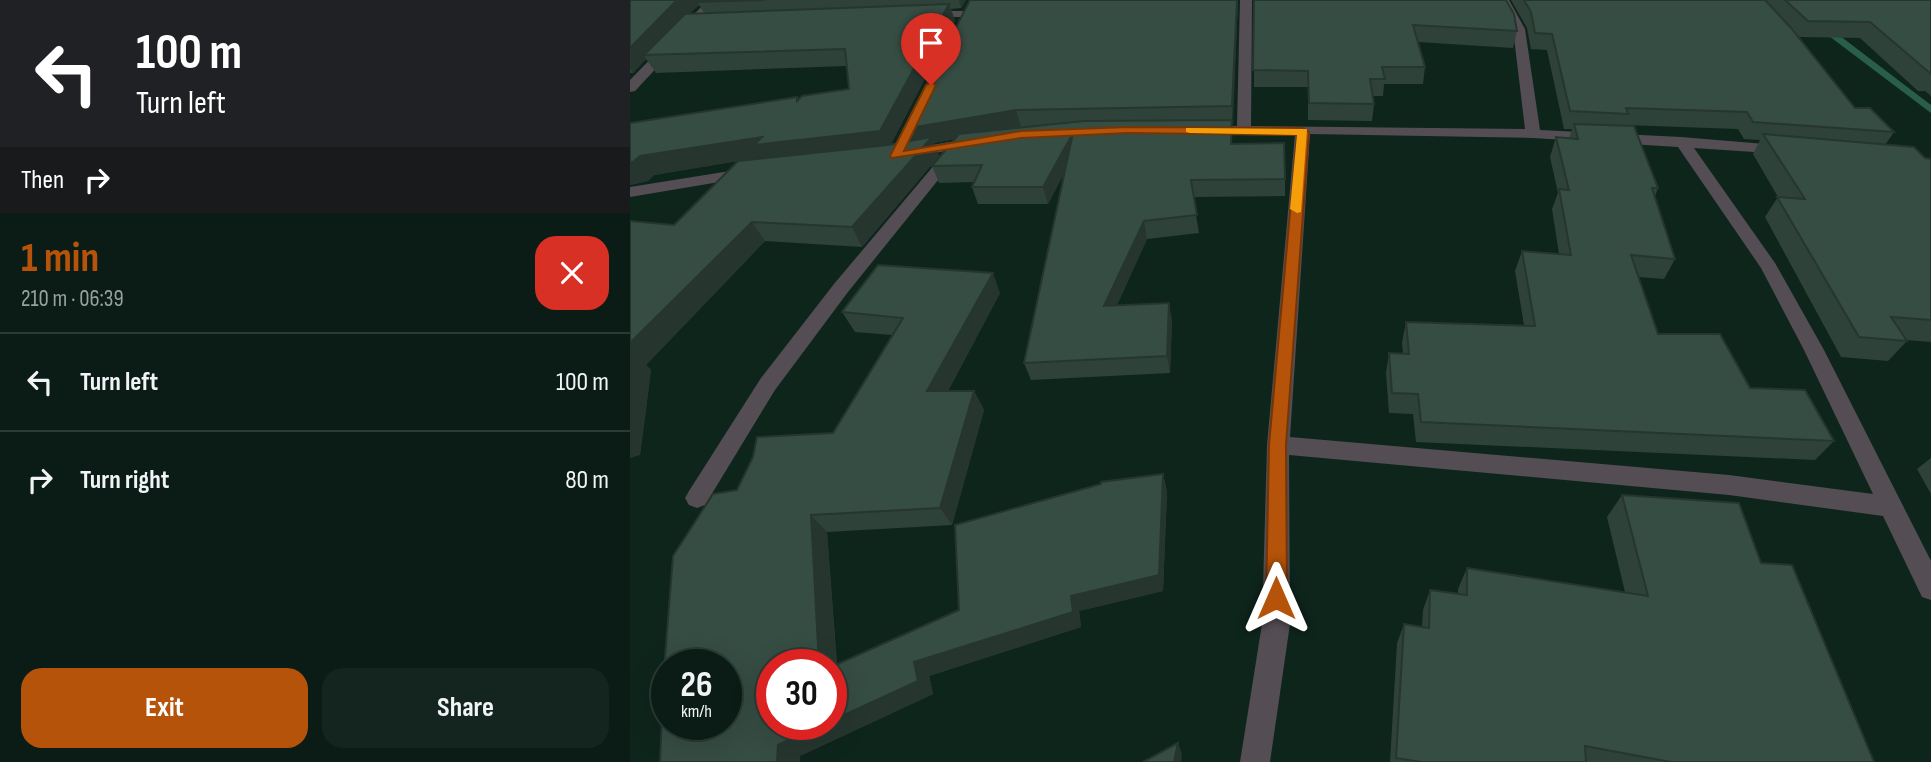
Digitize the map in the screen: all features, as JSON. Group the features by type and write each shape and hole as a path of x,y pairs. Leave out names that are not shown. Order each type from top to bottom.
{"street":[{"path":"630,88 715,0"},
{"path":"911,16 964,20 974,0"},
{"path":"1503,0 1519,29 1533,134"},
{"path":"1244,131 1250,1"},
{"path":"688,25 715,24"},
{"path":"1192,130 1399,130 1533,134 1804,150"},
{"path":"1255,762 1276,624 1278,445 1303,132"},
{"path":"902,144 896,156 997,138"},
{"path":"1681,141 1769,267 1814,350 1931,588"},
{"path":"697,498 768,384 841,288 961,143"},
{"path":"630,192 762,172"},
{"path":"1278,445 1728,485 1891,507"}],"building":[{"path":"630,0 677,0 630,48"},
{"path":"700,0 765,0 698,2"},
{"path":"970,0 1237,0 1232,106 1016,110 904,129"},
{"path":"1254,0 1506,0 1514,14 1517,31 1413,25 1425,67 1382,67 1385,79 1370,79 1374,104 1309,103 1308,71 1253,70"},
{"path":"1524,0 1765,0 1855,108 1870,108 1894,132 1753,122 1747,112 1626,108 1628,114 1570,111 1552,34 1535,33 1531,12"},
{"path":"1785,0 1931,0 1931,74 1870,22 1808,21"},
{"path":"949,4 880,131 754,145 762,137 640,156 630,163 630,123 797,97 797,101 802,96 849,89 845,49 644,55 685,14"},
{"path":"1232,120 1231,144 1284,143 1285,179 1191,180 1197,215 1144,221 1104,306 1169,303 1167,356 1024,363 1073,133 1043,187 972,187 982,165 932,166 959,134 1084,121"},
{"path":"1574,124 1634,126 1658,188 1652,188 1675,259 1631,255 1658,334 1720,334 1750,388 1805,390 1834,441 1421,422 1418,394 1392,393 1389,353 1409,354 1406,322 1535,326 1522,251 1571,255 1559,189 1569,190 1556,137 1578,139"},
{"path":"1763,134 1914,147 1925,158 1931,159 1931,320 1891,317 1907,341 1859,337 1777,197 1805,199"},
{"path":"932,137 852,227 752,222 630,343 630,221 674,225 738,161 888,145"},
{"path":"878,265 993,273 927,391 974,391 940,508 811,515 818,649 756,649 756,740 789,740 778,745 777,762 660,762 661,740 742,740 742,649 666,649 673,556 713,494 737,490 753,457 757,437 833,433 903,318 842,312"},
{"path":"1163,474 1159,575 1071,596 1073,612 914,662 918,681 847,714 847,660 959,610 955,525 1101,482"},
{"path":"1622,495 1739,503 1761,563 1792,565 1874,762 1671,762 1585,746 1586,762 1421,762 1396,758 1404,624 1429,628 1430,590 1467,595 1467,568 1648,596"},
{"path":"1178,743 1174,762 1143,762"}],"waterway":[{"path":"1824,28 1931,110"}],"slow traffic":[{"path":"1190,130 1303,132 1297,209"}],"route":[{"path":"931,85 896,156 1021,134 1128,130 1303,132 1278,445 1276,598"}]}
